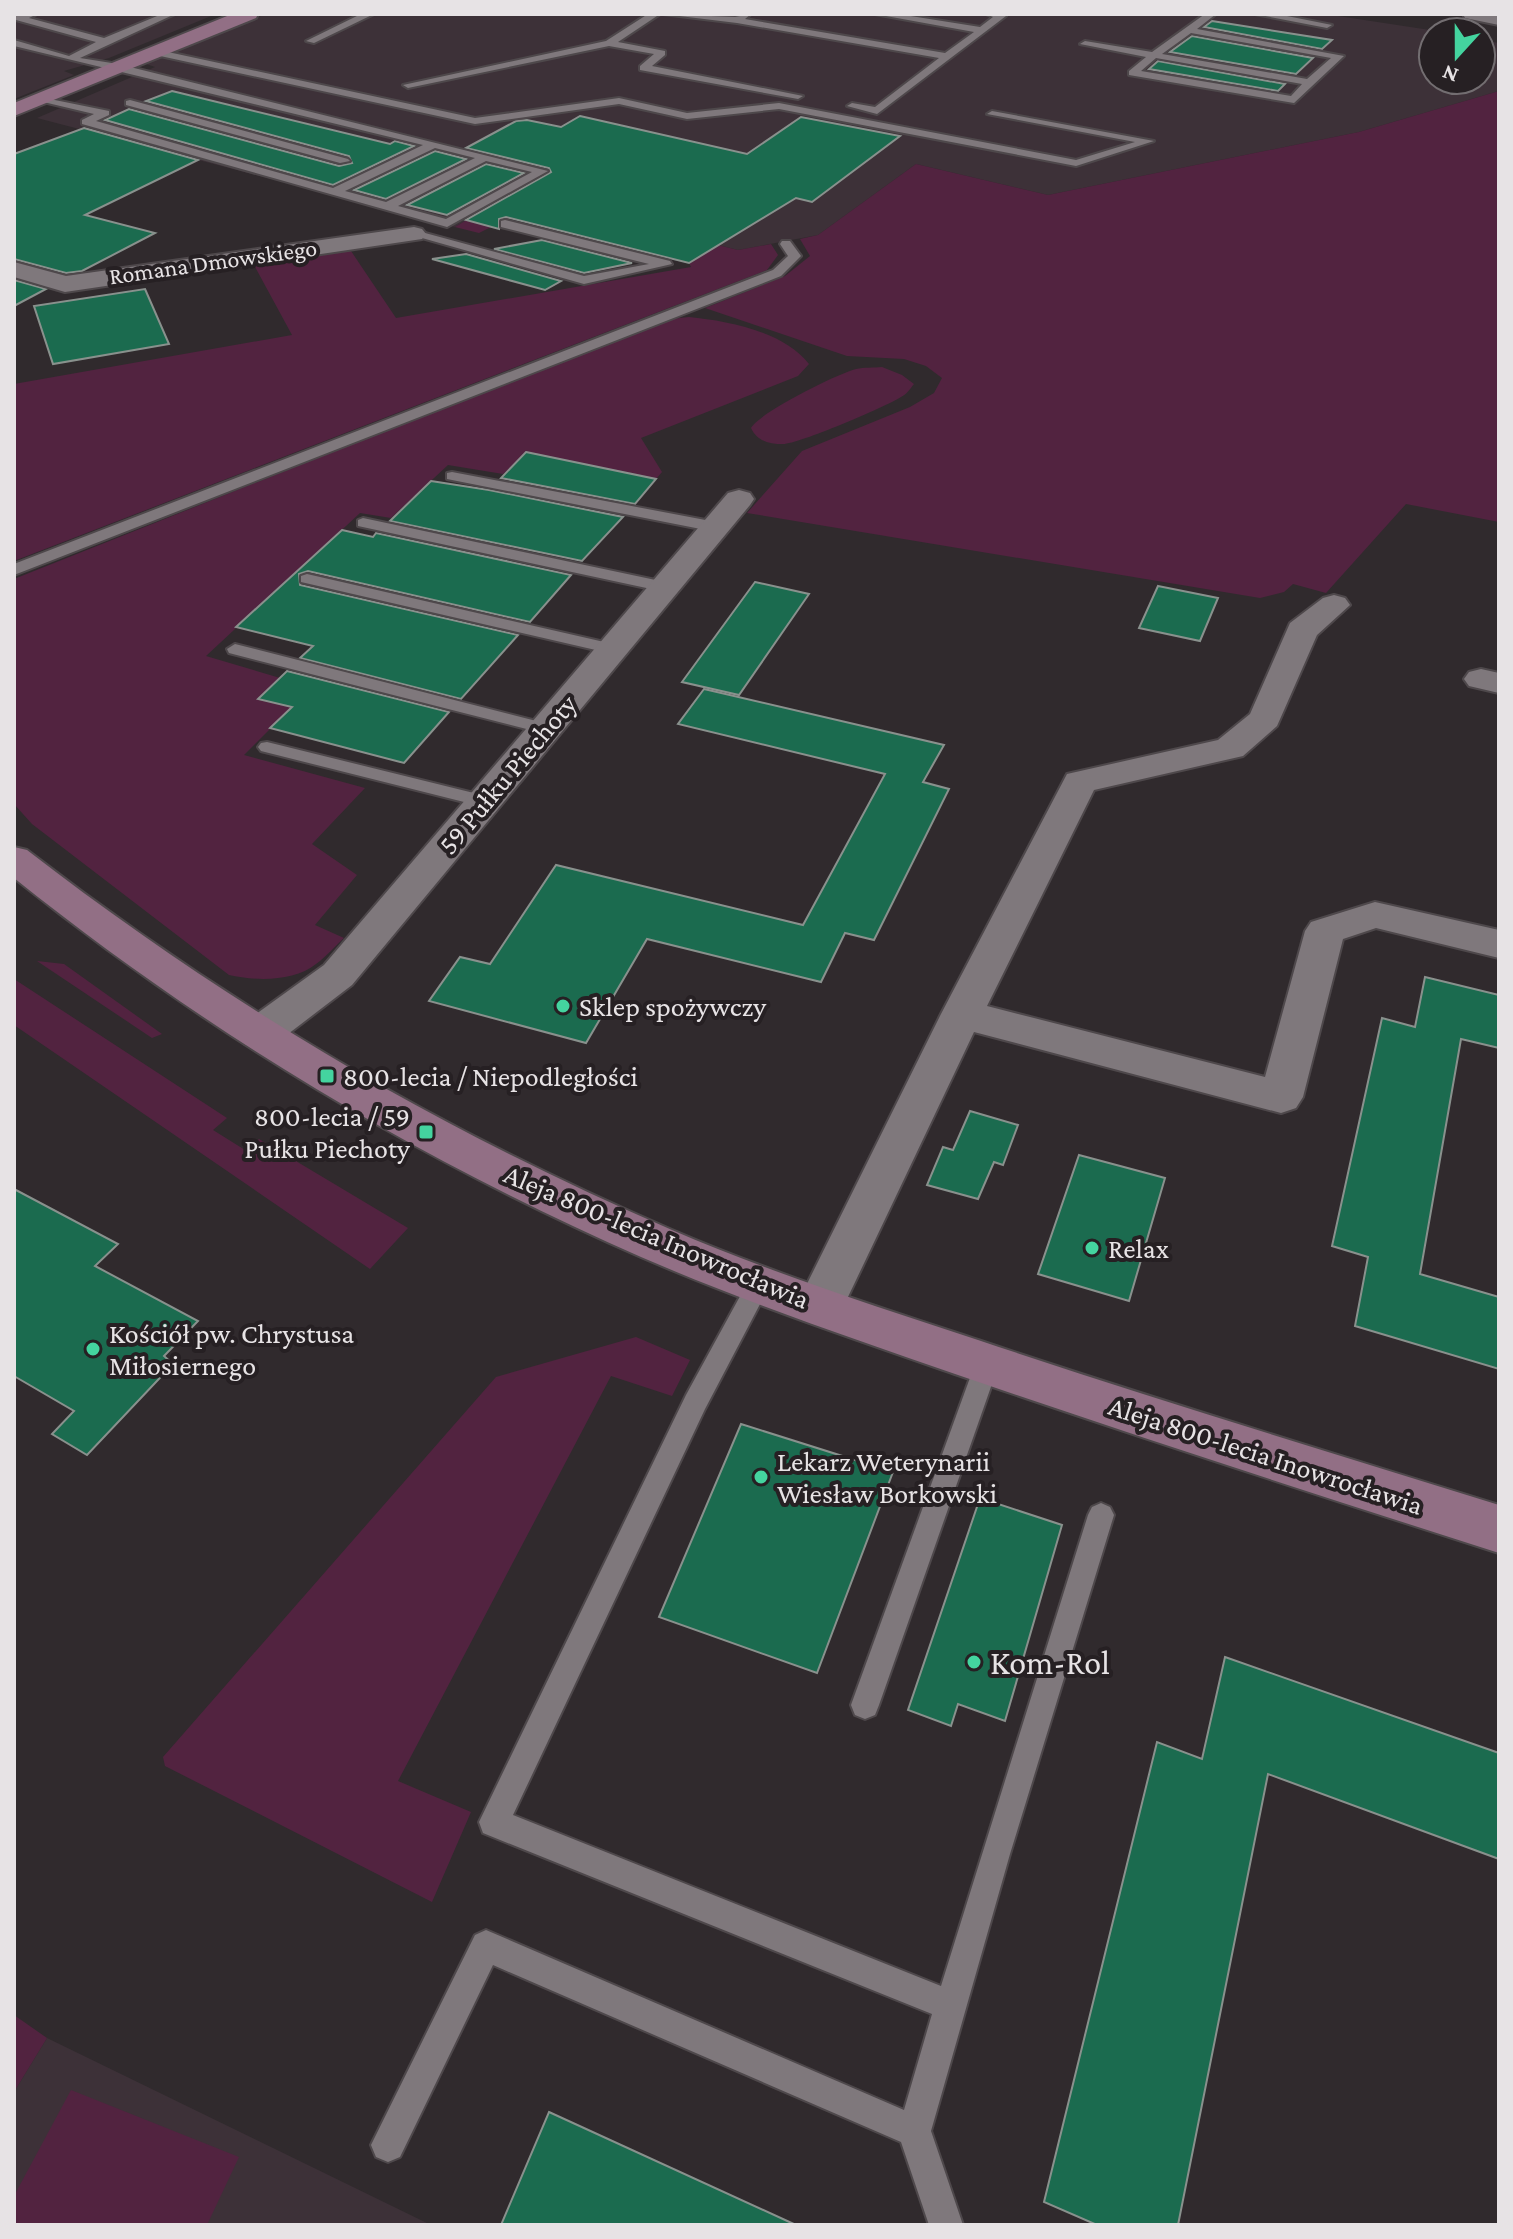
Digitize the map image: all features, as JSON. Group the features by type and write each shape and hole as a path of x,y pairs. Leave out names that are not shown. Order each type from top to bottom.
{"street":[{"path":"14,110 249,14"},
{"path":"1472,14 1499,19"},
{"name":"Romana Dmowskiego","path":"14,269 65,284 414,234"},
{"name":"59 Pułku Piechoty","path":"260,1033 338,975 739,499"},
{"path":"820,1306 962,1014 1080,782 1230,748 1265,719 1302,630 1334,605"},
{"name":"Aleja 800-lecia Inowrocławia","path":"14,859 72,907 161,970 327,1076 513,1176 758,1285 987,1364 1499,1529"},
{"path":"962,1014 1281,1097 1325,931 1375,915 1499,944"}],"lane":[{"path":"32,14 19,18 105,41"},
{"path":"311,41 369,14"},
{"path":"408,85 609,43 655,14"},
{"path":"668,14 741,17 947,56"},
{"path":"880,14 981,30"},
{"path":"846,105 877,111 1001,16 991,14"},
{"path":"1189,30 1339,56 1294,100 1133,73 1154,55 1211,14"},
{"path":"1260,14 1327,25"},
{"path":"70,59 165,15"},
{"path":"14,43 542,171 447,223 86,122 143,98"},
{"path":"609,43 662,53 644,68 815,100"},
{"path":"1085,44 1309,82"},
{"path":"154,52 475,121 619,101 687,116 779,106 1076,163 1149,141 992,114"},
{"path":"155,92 181,82"},
{"path":"40,100 105,113"},
{"path":"130,103 344,161"},
{"path":"335,191 434,144"},
{"path":"388,206 485,157"},
{"path":"414,234 584,280 666,264 505,224"},
{"path":"14,570 777,273 795,256 786,244"},
{"path":"452,476 716,527"},
{"path":"363,523 665,587"},
{"path":"307,579 613,649"},
{"path":"235,649 546,729"},
{"path":"267,747 484,801"},
{"path":"758,1285 695,1403 494,1822 951,2006"},
{"path":"865,1705 987,1364"},
{"path":"946,2225 914,2131 1101,1515"},
{"path":"388,2145 486,1946 914,2131"}],"shaded area":[{"path":"14,14 216,14 109,58 64,71 74,75 14,99"},
{"path":"266,14 1325,14 1417,28 1417,96 1482,96 1359,132 1048,195 916,164 818,235 738,250 510,194 455,227 37,118 155,67 143,63"},
{"path":"1497,43 1499,43 1497,92"},
{"path":"1497,92 1499,522 1406,504 1326,593 1293,584 1284,592 1260,598 747,513 802,451 910,407 934,393 942,378 926,366 904,359 847,356 705,308 785,276 810,256 800,239 818,235 916,164 1048,195 1359,132 1482,96 1497,96"},
{"path":"510,194 738,250 771,244 778,255 767,270 14,561 14,384 292,335 254,265 351,251 396,318 691,267 689,263 702,255 509,218 479,233 455,227"},
{"path":"689,317 721,321 770,336 785,343 809,364 798,376 641,438 662,472 656,479 527,453 503,474 448,465 391,518 360,513 206,656 280,678 259,698 292,707 244,755 365,788 312,844 357,875 315,925 344,938 316,964 286,977 229,975 32,824 14,804 14,579 629,334 670,319"},
{"path":"882,367 914,384 903,396 878,409 823,432 783,444 764,441 751,428 783,404 833,378 856,369"},
{"path":"37,961 64,964 162,1034 152,1038"},
{"path":"14,979 227,1118 213,1130 245,1150 259,1139 408,1228 370,1269 14,1025"},
{"path":"636,1337 690,1360 672,1396 611,1376 398,1781 471,1812 432,1902 165,1766 163,1757 496,1377"},
{"path":"14,2015 47,2038 14,2092"},
{"path":"47,2038 431,2225 14,2225 14,2092"},
{"path":"71,2090 239,2157 207,2225 14,2225 14,2196"}],"building":[{"path":"1212,21 1332,40 1322,49 1204,27"},
{"path":"1192,36 1313,58 1296,74 1170,52"},
{"path":"1158,61 1285,84 1278,91 1149,69"},
{"path":"172,91 390,144 395,141 414,146 333,185 105,120 129,109 339,166 352,163 349,156 146,101"},
{"path":"580,116 747,154 801,117 900,136 812,202 796,198 689,263 506,217 499,219 499,229 466,220 551,172 549,168 466,148 516,121 527,120 561,127"},
{"path":"84,128 198,160 85,215 155,233 82,271 66,273 14,259 14,154"},
{"path":"435,151 466,159 386,199 354,190"},
{"path":"486,164 524,173 447,215 407,205"},
{"path":"542,240 632,263 584,273 494,249"},
{"path":"466,254 561,281 545,290 432,259"},
{"path":"14,280 46,289 14,306"},
{"path":"145,289 169,344 53,364 34,306"},
{"path":"526,452 656,479 635,504 501,478"},
{"path":"431,481 623,517 582,561 390,521"},
{"path":"342,530 373,537 376,533 571,575 530,622 308,571 299,574 300,585 518,635 461,699 300,658 313,646 236,627"},
{"path":"755,582 809,594 739,695 682,682"},
{"path":"1158,586 1218,598 1200,641 1139,628"},
{"path":"287,671 449,712 404,763 270,728 292,707 258,699"},
{"path":"704,689 944,745 923,782 949,789 874,940 845,933 821,982 647,939 586,1043 429,1001 460,957 490,964 556,865 803,925 885,774 678,724"},
{"path":"1425,977 1499,995 1499,1048 1461,1039 1420,1274 1499,1297 1499,1369 1355,1326 1368,1257 1332,1246 1382,1018 1415,1027"},
{"path":"970,1111 1018,1125 1003,1165 994,1162 978,1199 927,1185 943,1147 953,1150"},
{"path":"1079,1155 1165,1178 1129,1301 1038,1274"},
{"name":"Kościół pw. Chrystusa Miłosiernego","path":"14,1189 118,1244 95,1266 198,1321 164,1356 173,1364 87,1455 52,1434 74,1411 14,1376"},
{"path":"741,1424 893,1472 817,1673 659,1617"},
{"path":"980,1498 1062,1525 1005,1721 958,1704 951,1726 908,1710"},
{"path":"1225,1657 1499,1753 1499,1859 1268,1774 1178,2225 1097,2225 1044,2202 1157,1742 1202,1759"},
{"path":"549,2112 796,2225 501,2225"}],"place":[{"name":"Sklep spożywczy","path":"563,1006"},
{"name":"800-lecia / Niepodległości","path":"327,1076"},
{"name":"800-lecia / 59 Pułku Piechoty","path":"426,1132"},
{"name":"Relax","path":"1092,1248"},
{"name":"Kościół pw. Chrystusa Miłosiernego","path":"93,1349"},
{"name":"Lekarz Weterynarii Wiesław Borkowski","path":"761,1477"},
{"name":"Kom-Rol","path":"974,1662"}]}
